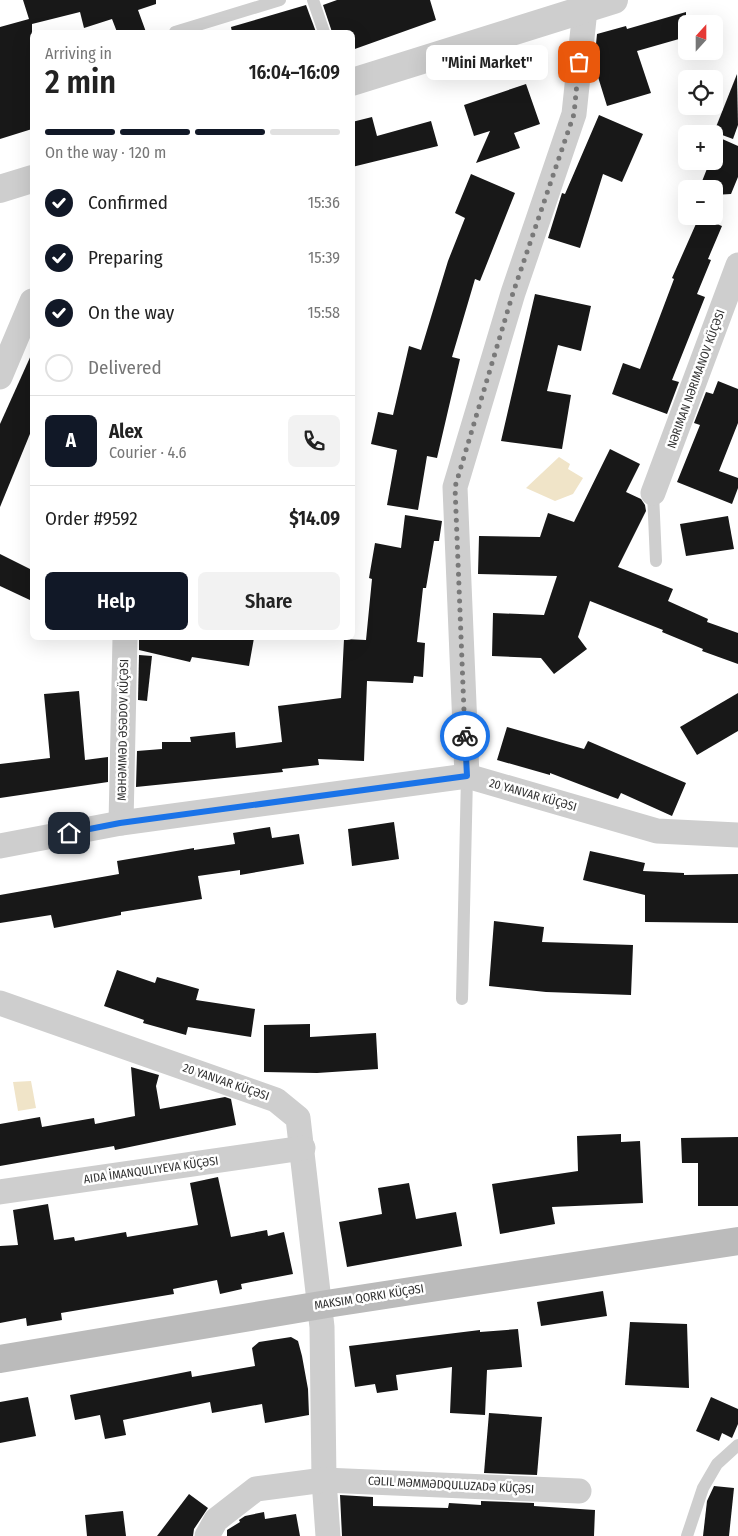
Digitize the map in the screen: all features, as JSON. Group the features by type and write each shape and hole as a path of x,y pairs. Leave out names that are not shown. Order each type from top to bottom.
{"main road":[{"name":"MAKSIM QORKI KÜÇƏSI","path":"0,1359 319,1305 738,1241"}],"street":[{"path":"355,81 585,5 614,0"},
{"path":"467,776 455,487 513,293 574,114 585,5"},
{"path":"0,189 30,180"},
{"name":"NƏRIMAN NƏRIMANOV KÜÇƏSI","path":"653,493 738,265"},
{"path":"0,377 30,306"},
{"name":"MƏHƏMMƏD ƏSƏDOV KÜÇƏSI","path":"120,823 125,640"},
{"name":"20 YANVAR KÜÇƏSI","path":"0,846 120,823 467,776 657,831 738,835"},
{"name":"20 YANVAR KÜÇƏSI","path":"0,1003 276,1100 298,1118 303,1148 319,1305"},
{"name":"AIDA İMANQULIYEVA KÜÇƏSI","path":"0,1192 303,1148"},
{"path":"319,1305 322,1327 324,1480 328,1536"},
{"name":"CƏLIL MƏMMƏDQULUZADƏ KÜÇƏSI","path":"207,1536 216,1520 256,1488 324,1480 579,1491"}],"lane":[{"path":"182,30 280,0"},
{"path":"313,0 323,30"},
{"path":"653,493 656,560"},
{"path":"462,999 467,776"},
{"path":"687,1536 703,1488 717,1464 738,1445"}],"shaded area":[{"path":"559,457 570,464 568,469 583,478 573,494 555,501 526,488"},
{"path":"31,1081 36,1108 18,1111 13,1082"}],"building":[{"path":"23,0 156,0 156,4 138,10 145,30 116,30 112,19 84,28 80,12 32,24 32,30 30,30 30,130 0,139 0,27 29,19"},
{"path":"337,0 430,0 436,20 355,49 355,30 331,30 323,5"},
{"path":"306,5 315,30 232,30 231,27"},
{"path":"686,12 686,15 678,15 678,39 637,51 651,93 607,106 594,64 597,34 626,26 627,29"},
{"path":"737,74 738,125 733,139 723,135 723,125 717,125 721,115 723,115 723,109"},
{"path":"526,84 540,124 514,133 520,148 476,163 490,131 474,136 464,105"},
{"path":"599,115 643,134 622,182 603,174 580,248 548,238 562,193 565,194"},
{"path":"372,117 377,136 431,121 438,146 355,166 355,121"},
{"path":"723,139 738,146 738,177 731,194 723,194 723,180 703,180 706,170 723,170"},
{"path":"471,174 515,193 480,281 475,279 452,357 460,359 437,458 427,456 418,510 387,505 397,450 371,444 378,412 393,415 409,346 421,350 448,261 465,218 455,213"},
{"path":"695,225 722,226 708,259 711,260 697,294 705,297 672,380 679,382 667,414 612,394 623,363 640,369 674,279 672,278"},
{"path":"535,294 591,306 581,351 558,345 547,391 571,395 562,449 501,441"},
{"path":"30,357 30,434 0,507 0,424"},
{"path":"718,381 738,389 738,423 719,471 738,478 738,488 732,504 677,482 700,425 694,423 706,392 713,394"},
{"path":"610,449 640,464 626,492 641,499 646,511 618,567 673,589 668,601 708,619 707,622 738,633 738,664 702,651 703,649 662,632 663,630 590,601 578,637 587,649 554,674 541,658 492,656 493,613 544,615 557,576 478,574 479,536 540,537 548,513 574,522"},
{"path":"405,515 442,521 439,541 434,541 426,588 423,588 417,642 425,643 423,677 414,676 413,683 367,681 364,761 318,759 319,765 282,769 283,772 136,787 137,751 162,749 162,742 191,742 190,737 235,732 236,748 282,742 278,706 341,698 344,640 366,640 372,579 369,578 375,543 401,548"},
{"path":"728,516 734,549 686,556 680,524"},
{"path":"0,554 30,569 30,600 0,586"},
{"path":"139,640 254,640 249,666 192,657 190,662 139,650"},
{"path":"139,655 152,656 147,701 138,700"},
{"path":"79,691 85,760 108,757 108,782 0,798 0,764 50,758 44,694"},
{"path":"738,693 738,731 697,755 680,727"},
{"path":"507,727 584,749 588,741 686,783 672,816 621,793 618,799 550,773 550,775 497,760"},
{"path":"394,822 399,859 352,866 348,829"},
{"path":"270,827 272,838 299,834 304,864 240,875 240,870 198,876 202,899 121,912 121,915 54,928 51,915 0,923 0,895 119,874 117,861 194,848 194,850 235,844 233,833"},
{"path":"590,851 645,863 643,871 684,873 684,875 738,874 738,923 645,922 645,895 583,880"},
{"path":"494,921 544,927 542,942 633,945 631,995 546,992 489,986"},
{"path":"117,970 155,983 157,977 199,989 196,1000 255,1009 251,1037 188,1027 186,1035 143,1023 144,1020 104,1006"},
{"path":"310,1024 310,1037 376,1033 378,1069 317,1073 264,1072 264,1025"},
{"path":"131,1067 159,1075 156,1086 160,1109 225,1097 231,1099 236,1125 115,1150 114,1146 0,1166 0,1124 40,1117 42,1127 94,1118 95,1124 135,1116"},
{"path":"621,1134 621,1142 640,1141 643,1203 552,1207 555,1224 500,1234 492,1184 578,1171 577,1136"},
{"path":"738,1137 738,1206 698,1206 698,1163 682,1163 681,1138"},
{"path":"218,1177 231,1237 267,1230 268,1236 284,1232 293,1274 241,1284 242,1289 220,1294 217,1280 173,1289 174,1294 61,1313 62,1320 27,1326 26,1318 0,1323 0,1246 18,1245 13,1210 48,1204 54,1240 74,1237 75,1241 126,1232 127,1237 198,1225 190,1183"},
{"path":"409,1183 416,1219 456,1212 462,1246 347,1267 339,1222 382,1214 378,1188"},
{"path":"603,1291 607,1316 541,1326 537,1302"},
{"path":"630,1322 687,1324 689,1388 625,1385"},
{"path":"518,1329 522,1367 487,1370 485,1415 450,1413 452,1367 396,1375 398,1390 377,1393 375,1384 355,1387 349,1346 480,1330 480,1332"},
{"path":"291,1337 298,1341 302,1356 308,1389 309,1415 265,1423 262,1404 212,1413 210,1402 123,1420 126,1435 105,1439 100,1415 75,1420 70,1395 191,1371 192,1377 255,1366 252,1348 259,1342"},
{"path":"28,1397 36,1436 0,1443 0,1402"},
{"path":"711,1397 738,1409 738,1424 732,1438 722,1433 719,1441 696,1431"},
{"path":"489,1413 542,1417 537,1475 484,1473"},
{"path":"714,1486 734,1488 729,1536 703,1536 707,1501"},
{"path":"189,1494 208,1508 194,1529 193,1536 157,1536"},
{"path":"340,1495 373,1497 373,1506 448,1508 449,1503 481,1505 481,1501 534,1503 534,1506 595,1510 594,1536 342,1536"},
{"path":"123,1511 126,1536 87,1536 85,1515"},
{"path":"264,1512 265,1519 296,1514 300,1536 227,1536 227,1530 240,1522 239,1520 245,1516"}],"way so far":[{"path":"465,736 455,487 513,293 574,114 579,62"}],"place":[{"name":"\"Mini Market\"","path":"579,62"}],"route":[{"path":"69,833 120,823 467,776 465,736"}]}
